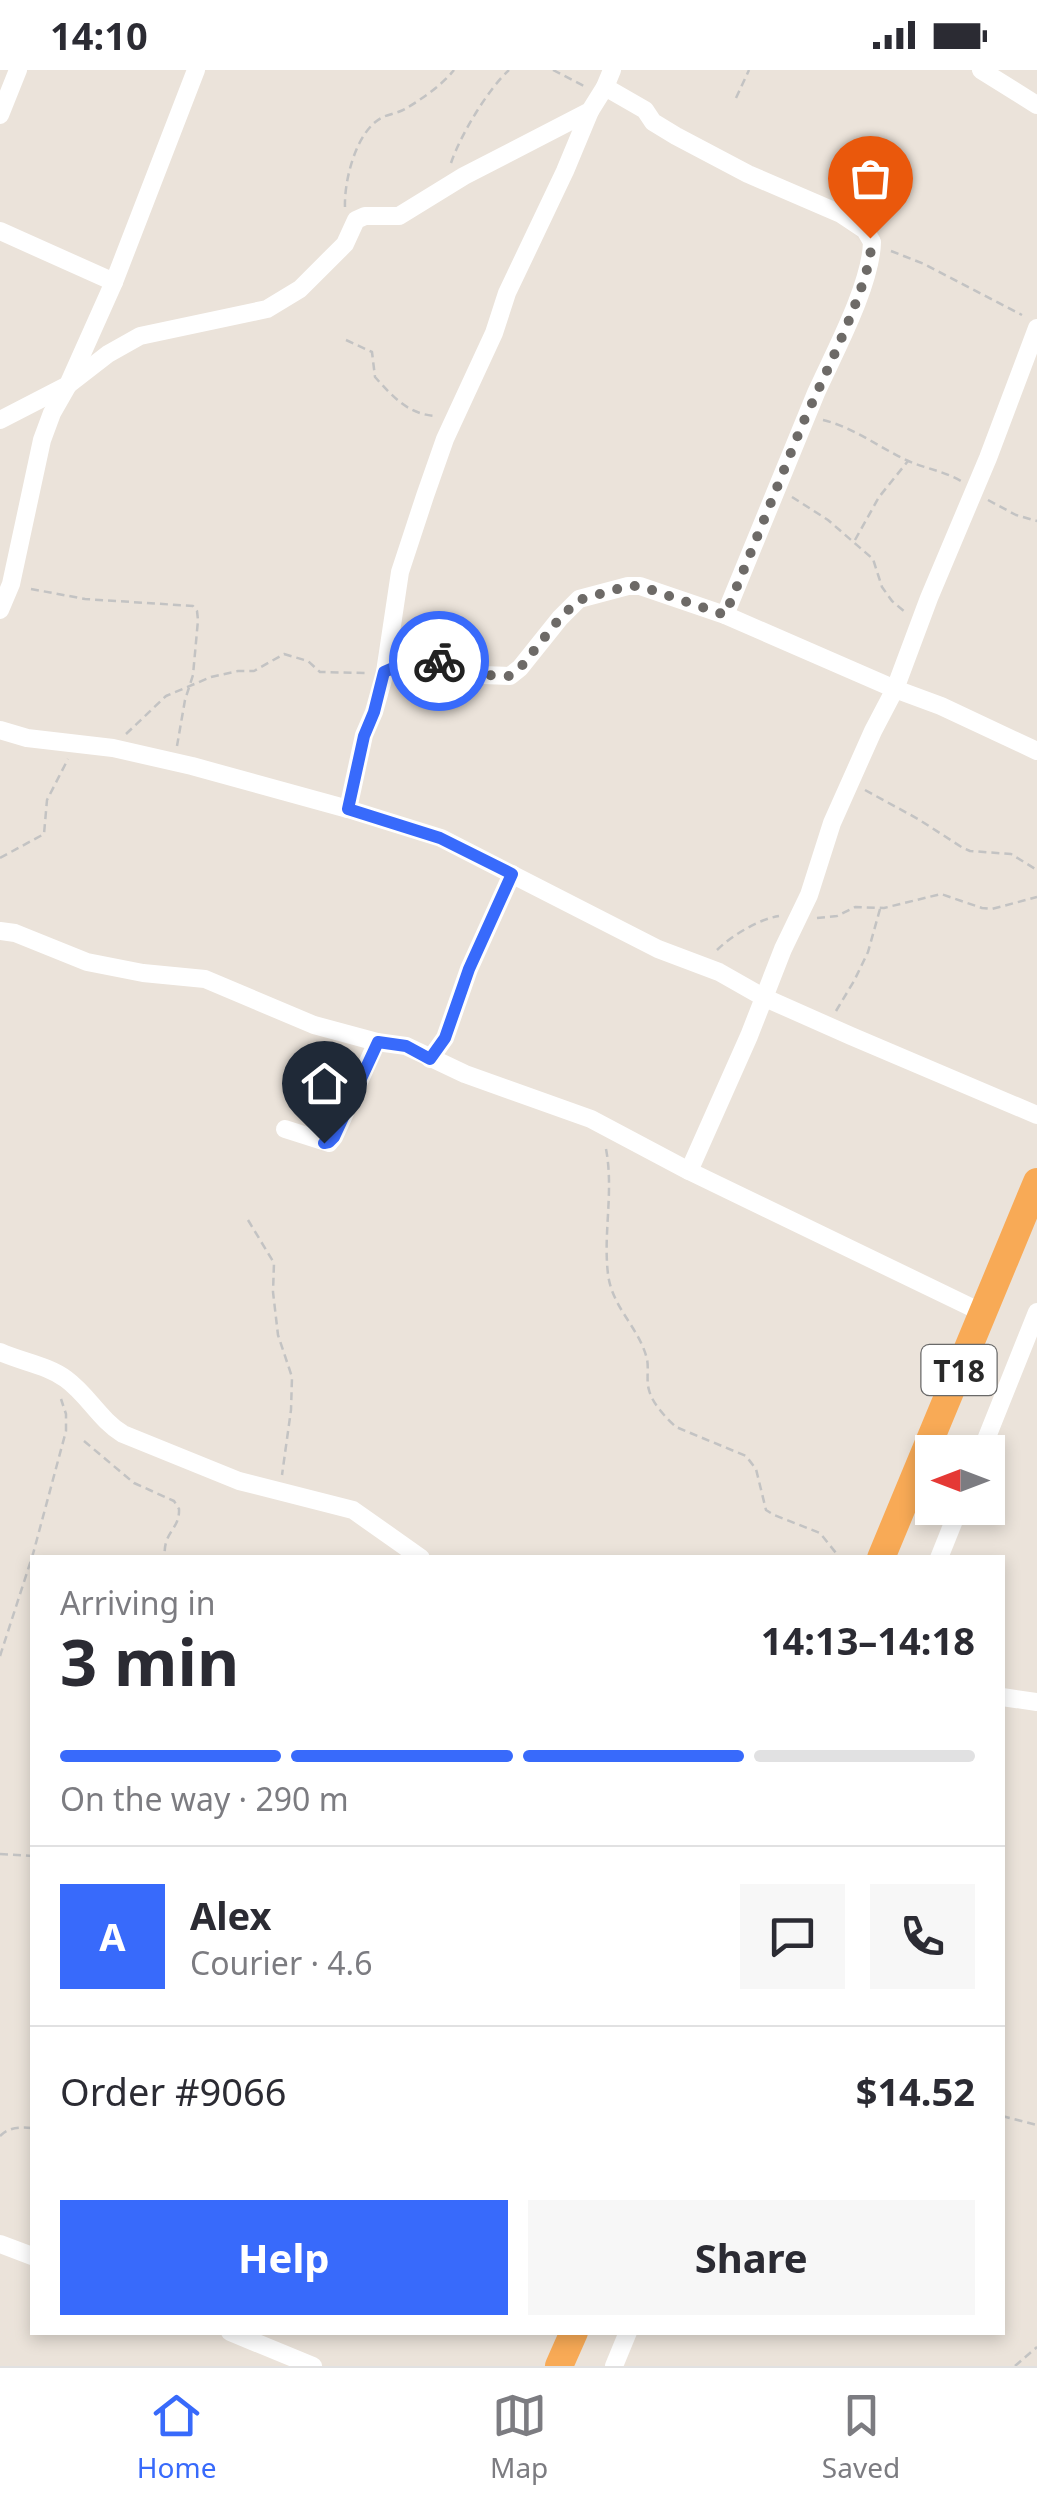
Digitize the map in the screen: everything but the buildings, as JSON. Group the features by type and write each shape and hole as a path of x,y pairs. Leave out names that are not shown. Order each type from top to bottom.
{"highway":[{"name":"T18","path":"882,1555 1037,1182"},
{"path":"559,2366 573,2335"}],"street":[{"path":"0,114 18,70"},
{"path":"0,610 11,584 42,440 114,282 196,70"},
{"path":"981,70 1037,105"},
{"path":"0,420 68,384 140,336 268,309 300,289 346,240 353,222 359,218 399,216 602,91"},
{"path":"602,91 645,110 653,122 748,174 841,214 865,230 873,245 856,303 725,615"},
{"path":"348,809 364,736 384,672 400,572 445,439 494,333 507,293 602,91"},
{"path":"0,230 114,282"},
{"path":"689,1171 817,874 832,823 896,689 1037,328"},
{"path":"384,672 418,657 484,675 510,676 579,600 640,586 725,615 1037,751"},
{"path":"0,730 174,762 440,838 645,943 1037,1115"},
{"path":"430,1059 445,1038 469,969 512,874"},
{"path":"0,931 15,933 86,962 205,980 314,1025 406,1046 475,1078 591,1119 689,1171 983,1313"},
{"path":"285,1129 329,1142 378,1042"},
{"path":"987,1435 1037,1312"},
{"path":"2,1352 50,1370 76,1388 109,1425 123,1434 239,1482 353,1510 417,1555"},
{"path":"941,1555 952,1525"},
{"path":"1005,1697 1037,1702"},
{"path":"0,2244 30,2255"},
{"path":"237,2335 314,2366"},
{"path":"614,2366 627,2335"}],"path":[{"path":"346,240 345,192 350,166 365,136 381,118 403,110 454,70"},
{"path":"442,188 456,146 510,70"},
{"path":"553,70 602,91"},
{"path":"736,98 750,70"},
{"path":"873,245 924,264 1020,314"},
{"path":"346,340 372,352 374,378 413,412 457,417"},
{"path":"800,431 826,420 908,461 945,472 1005,510 1037,521"},
{"path":"854,541 879,497 908,461"},
{"path":"778,489 810,507 874,559 882,587 917,630"},
{"path":"11,584 85,598 193,606 198,620 194,675 185,700 174,762"},
{"path":"113,748 166,696 211,677 254,671 284,654 308,661 320,672 384,672"},
{"path":"0,858 44,834 47,800 74,744"},
{"path":"850,783 970,851 1011,854 1037,870"},
{"path":"708,968 716,950 736,934 770,917 837,916 855,907 880,908 942,894 992,909 1037,897"},
{"path":"827,1025 868,952 880,908"},
{"path":"591,1119 603,1140 608,1165 608,1277 615,1302 635,1328 648,1361 651,1396 676,1427 746,1456 756,1469 766,1510 820,1533 838,1555"},
{"path":"248,1220 274,1263 272,1292 278,1335 292,1376 279,1492"},
{"path":"34,1555 66,1431 66,1414 50,1370"},
{"path":"84,1441 134,1482 179,1508 178,1522 165,1539 164,1555"},
{"path":"0,1656 30,1566"},
{"path":"0,1854 30,1856"},
{"path":"1005,2117 1037,2125"},
{"path":"0,2136 9,2129 30,2128"},
{"path":"1014,2366 1037,2347"}],"way so far":[{"path":"439,661 484,675 510,676 579,600 628,586 640,586 725,615 856,303 873,245 870,238"}],"route":[{"path":"324,1143 334,1137 378,1042 406,1046 430,1059 440,1048 469,969 512,874 440,838 348,809 364,736 384,672 418,657 439,661"}]}
